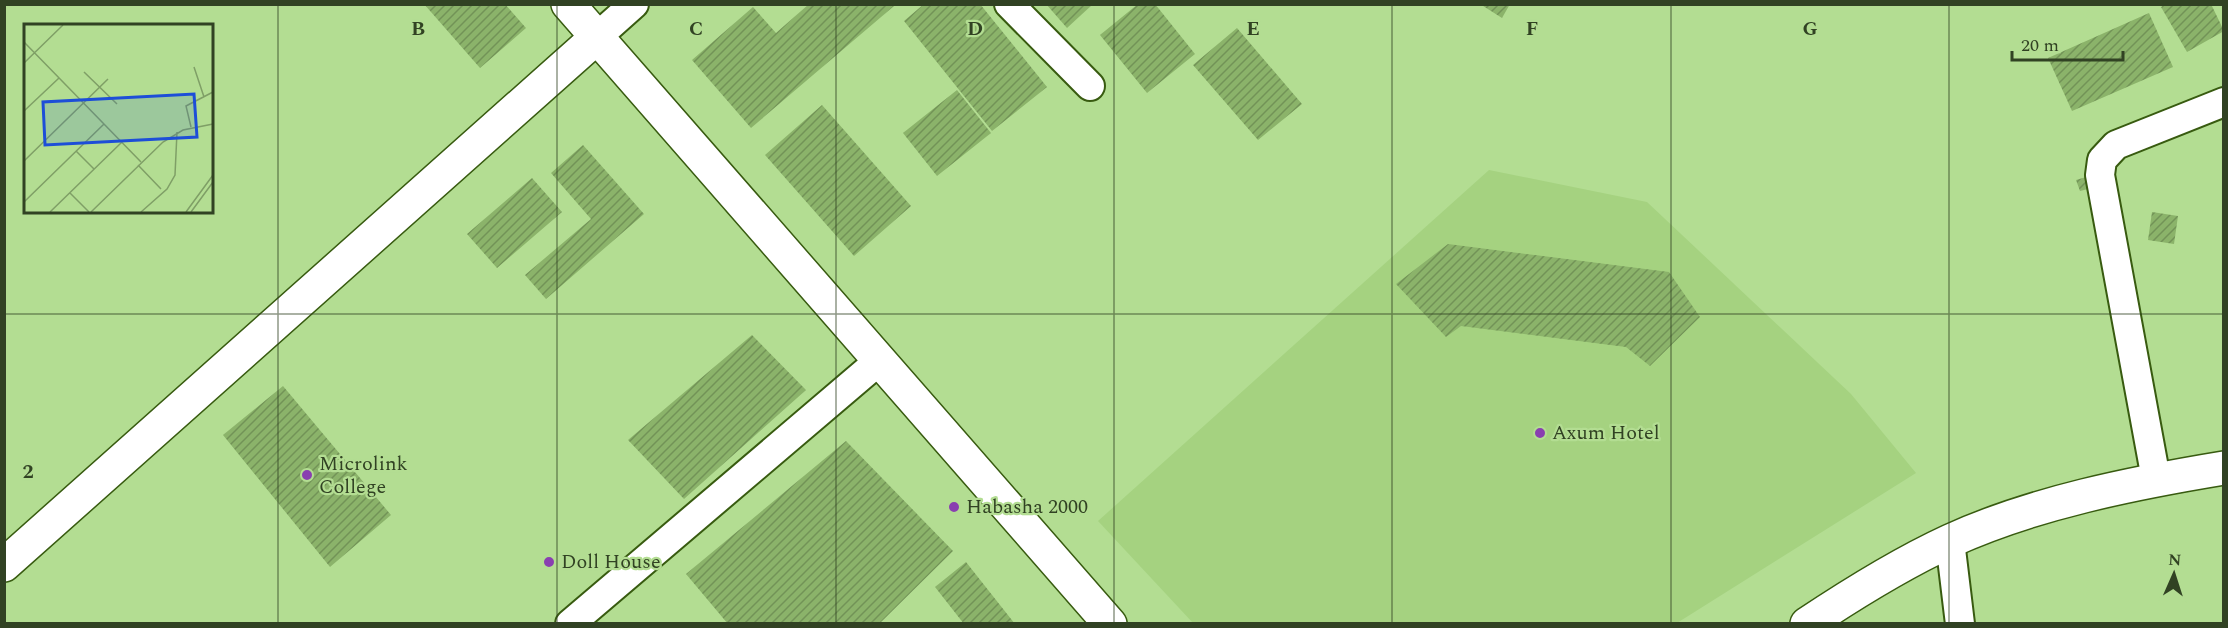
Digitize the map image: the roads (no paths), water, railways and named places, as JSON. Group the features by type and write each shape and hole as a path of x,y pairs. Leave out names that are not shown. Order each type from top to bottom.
{"street":[{"path":"568,4 1110,624"},
{"path":"4,565 634,4"},
{"path":"1009,4 1090,86"},
{"path":"2156,479 2100,175 2102,160 2116,146 2223,102"},
{"path":"570,624 880,360"},
{"path":"1807,624 1950,541 2037,509 2156,479 2223,468"},
{"path":"1950,541 1960,624"}],"place":[{"name":"Axum Hotel","path":"1540,433"},
{"name":"Microlink College","path":"307,475"},
{"name":"Habasha 2000","path":"954,507"},
{"name":"Doll House","path":"549,562"}]}
